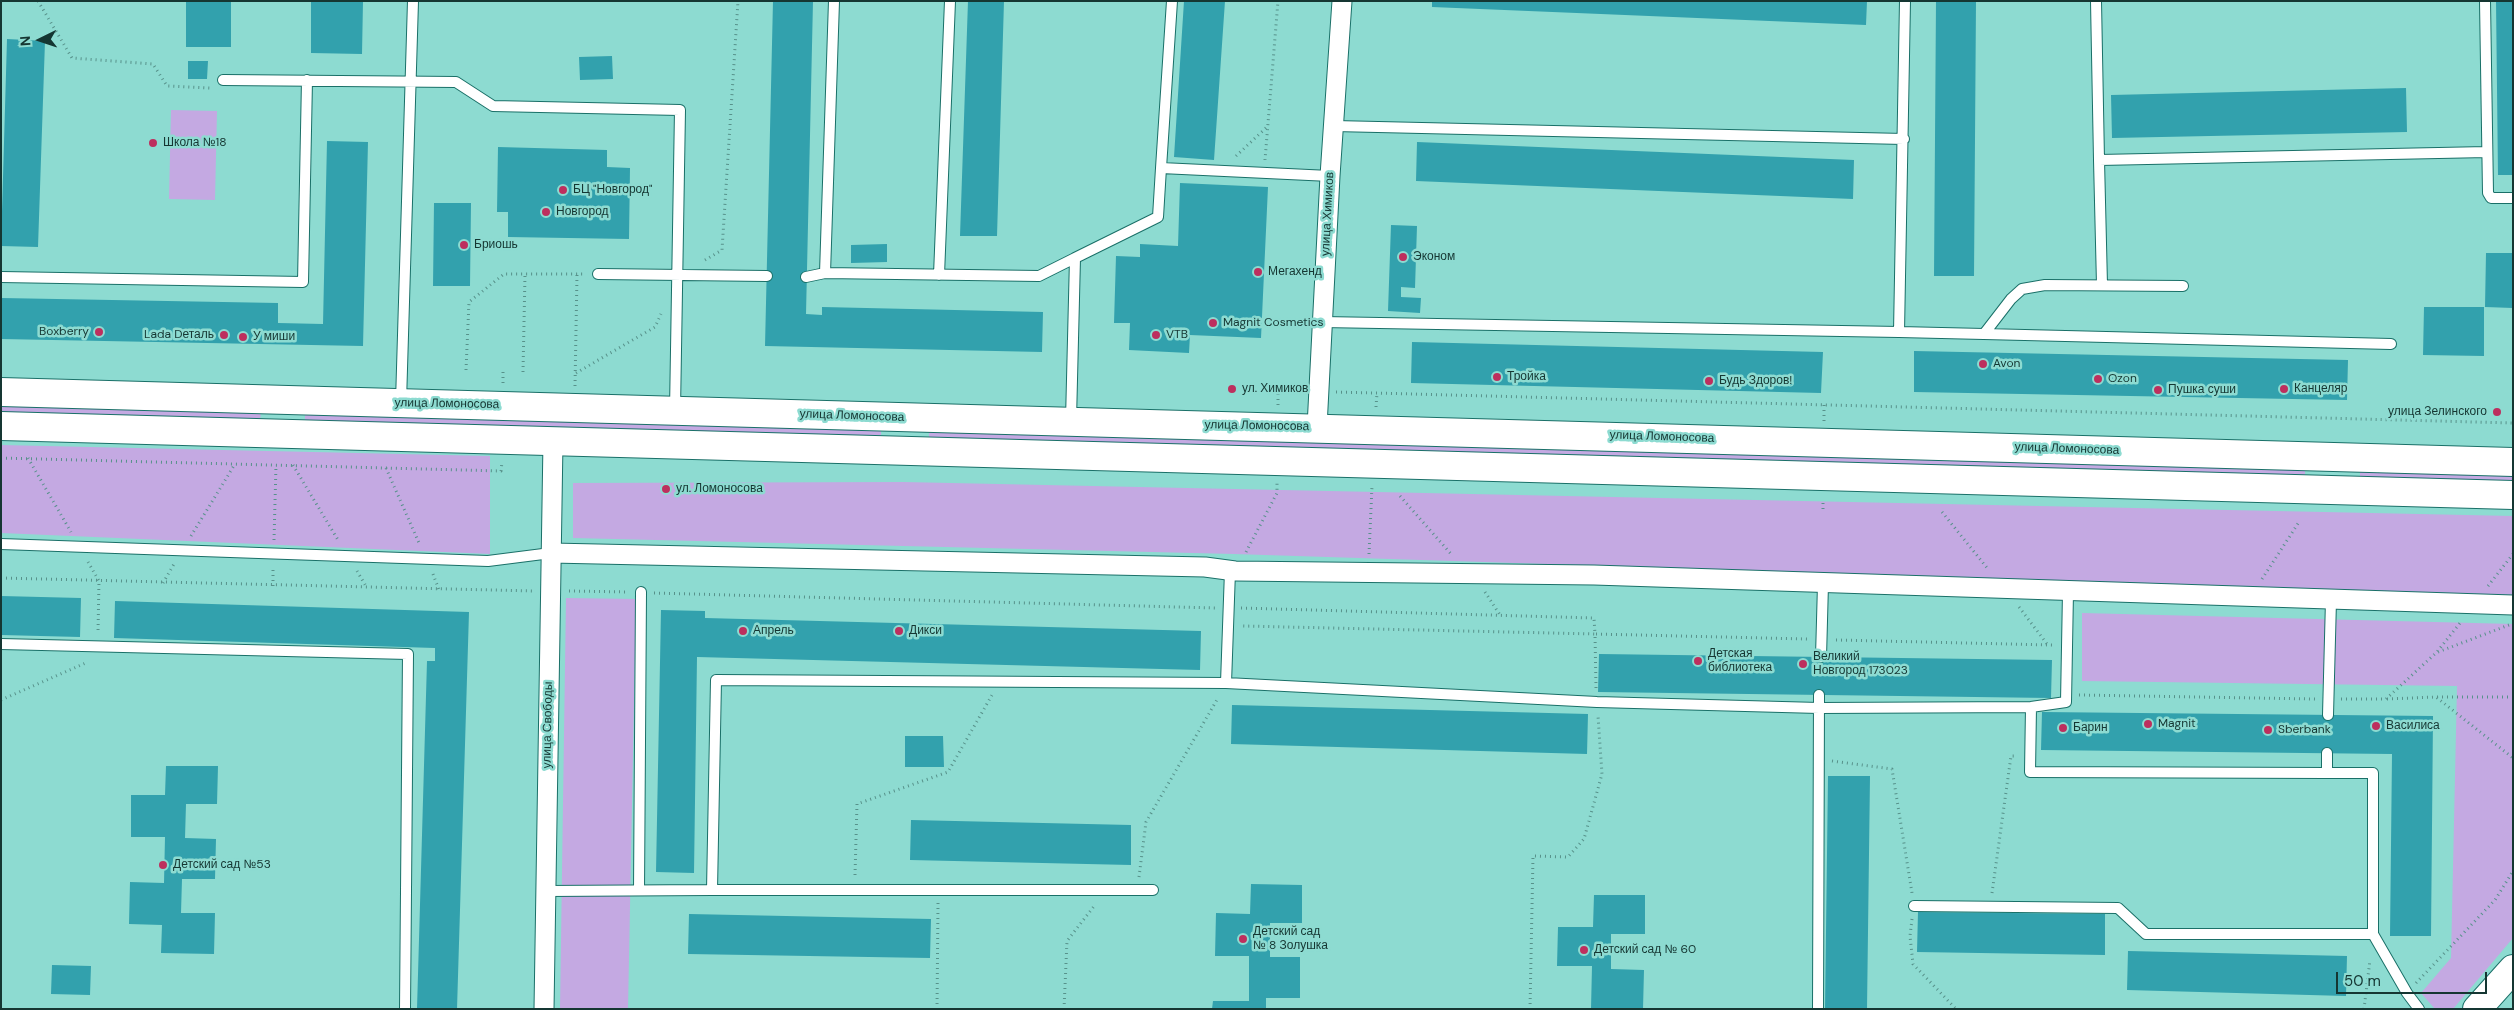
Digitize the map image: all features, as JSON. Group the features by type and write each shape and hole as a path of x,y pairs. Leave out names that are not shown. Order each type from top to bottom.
{"main road":[{"name":"улица Ломоносова","path":"1,392 1070,422 1317,427 2513,462"},
{"path":"282,434 283,400"},
{"path":"904,451 905,417"},
{"path":"1,426 2513,495"},
{"path":"2332,490 2333,457"},
{"path":"2476,1009 2513,969"}],"street":[{"name":"улица Химиков","path":"1317,427 1330,176 1342,1"},
{"name":"улица Свободы","path":"544,1009 553,441"},
{"path":"551,552 1204,567 1232,571 1594,575 2068,592 2513,605"}],"lane":[{"path":"401,403 413,1"},
{"path":"825,273 834,1"},
{"path":"939,275 950,1"},
{"path":"806,277 825,273 1039,276 1158,216 1172,1"},
{"path":"1899,332 1904,139 1905,1"},
{"path":"2096,1 2102,285"},
{"path":"2485,1 2488,193 2491,198 2513,198"},
{"path":"223,80 456,82 493,106 680,110 675,411"},
{"path":"1,277 303,282 307,80"},
{"path":"1334,126 1904,139"},
{"path":"2100,160 2487,152"},
{"path":"1162,168 1330,176"},
{"path":"1070,422 1075,258"},
{"path":"598,274 767,276"},
{"path":"1984,334 2011,299 2022,289 2045,285 2184,286"},
{"path":"1322,322 1899,332 2391,344"},
{"path":"1,544 488,561 551,552"},
{"path":"1226,683 1232,571"},
{"path":"1821,656 1823,584"},
{"path":"639,890 641,592"},
{"path":"712,890 716,680 1226,683 1597,702 1819,708 2031,707 2066,702 2068,592"},
{"path":"2328,715 2331,600"},
{"path":"1,644 408,654 405,1009"},
{"path":"1818,1009 1819,695"},
{"path":"2031,707 2030,772 2373,773 2373,934 2407,993 2420,1009"},
{"path":"2327,753 2327,773"},
{"path":"546,890 1153,890"},
{"path":"1914,906 2118,908 2146,934 2373,934"}],"path":[{"path":"38,1 72,58 152,64 167,86 210,88 223,80"},
{"path":"1264,173 1278,1"},
{"path":"1222,171 1268,126"},
{"path":"466,370 469,302 504,274 598,274"},
{"path":"523,372 525,274"},
{"path":"575,408 577,274"},
{"path":"1278,390 1278,427"},
{"path":"1335,392 2513,423"},
{"path":"1,458 501,471"},
{"path":"28,458 99,581"},
{"path":"1232,571 1277,493 1277,461"},
{"path":"162,583 236,464"},
{"path":"273,586 276,465"},
{"path":"293,465 367,588"},
{"path":"386,468 439,590"},
{"path":"2253,598 2265,572 2300,522"},
{"path":"2482,594 2513,554"},
{"path":"1,578 439,590 641,592 1221,608"},
{"path":"1231,608 1594,618 1602,774 1584,839 1568,857 1533,856 1530,1009"},
{"path":"2386,699 2437,652 2464,617"},
{"path":"2437,652 2513,623"},
{"path":"1228,625 2067,645"},
{"path":"855,890 857,804 948,772 1000,682"},
{"path":"1138,890 1146,822 1226,683"},
{"path":"2066,695 2328,699 2513,697"},
{"path":"2436,697 2513,758"},
{"path":"1990,906 2012,756 2030,755"},
{"path":"1819,759 1892,768 1914,906 1910,936 1912,964 1956,1009"},
{"path":"2407,993 2495,900 2513,871"},
{"path":"937,1009 938,890"},
{"path":"1064,1009 1067,941 1106,890"},
{"path":"2364,1009 2373,934"}],"shaded area":[{"path":"171,110 217,111 215,200 169,199"},
{"path":"1,403 261,410 260,422 1,415"},
{"path":"305,411 881,427 881,439 305,423"},
{"path":"929,429 2305,467 2305,478 929,440"},
{"path":"1,445 490,456 490,554 1,533"},
{"path":"2360,468 2513,472 2513,484 2360,480"},
{"path":"903,482 2513,516 2513,595 1234,554 573,538 573,483"},
{"path":"566,598 636,599 628,1009 560,1009"},
{"path":"2082,613 2513,624 2513,938 2453,1009 2435,1009 2421,993 2451,958 2457,686 2082,681"}],"building":[{"path":"186,1 231,1 231,47 186,47"},
{"path":"311,1 363,1 362,54 311,53"},
{"path":"773,1 813,1 806,314 822,315 822,307 1043,312 1042,352 765,346"},
{"path":"968,1 1004,1 997,236 960,236"},
{"path":"1184,1 1225,1 1214,160 1174,157"},
{"path":"1432,1 1867,1 1866,25 1432,7"},
{"path":"1936,1 1976,1 1974,276 1934,276"},
{"path":"2496,1 2513,1 2513,175 2498,175"},
{"path":"7,39 45,41 38,247 1,246"},
{"path":"612,56 613,79 580,80 579,57"},
{"path":"188,61 208,61 207,79 188,79"},
{"path":"2406,88 2407,132 2112,138 2111,95"},
{"path":"327,141 368,142 363,346 1,339 1,298 278,303 278,323 323,324"},
{"path":"1417,142 1854,160 1853,199 1416,181"},
{"name":"БЦ \"Новгород\"","path":"498,147 607,150 607,167 630,168 629,239 508,237 508,212 497,212"},
{"path":"1180,183 1268,187 1261,338 1190,335 1189,353 1129,350 1130,323 1114,323 1116,256 1140,257 1140,244 1178,246"},
{"path":"434,203 471,203 470,286 433,286"},
{"name":"Эконом","path":"1391,225 1417,226 1415,288 1401,287 1401,297 1421,298 1420,313 1388,311"},
{"path":"887,244 887,262 851,263 851,245"},
{"path":"2486,253 2513,253 2513,308 2485,307"},
{"path":"2424,307 2484,307 2484,356 2423,355"},
{"path":"1412,342 1823,352 1821,393 1411,383"},
{"path":"1914,351 2348,360 2347,400 1914,392"},
{"path":"1,596 81,598 80,637 1,635"},
{"path":"115,601 469,612 457,1009 417,1009 427,661 435,661 435,648 114,638"},
{"path":"661,610 705,611 705,618 1201,631 1200,670 697,657 694,873 656,872"},
{"path":"1599,654 2052,660 2051,698 1598,692"},
{"path":"1232,705 1588,714 1587,754 1231,744"},
{"path":"2042,712 2433,716 2431,936 2390,936 2392,754 2041,750"},
{"path":"905,736 943,736 944,767 905,767"},
{"path":"166,766 218,766 217,804 186,804 185,838 216,839 215,879 182,879 181,913 215,913 214,954 161,953 162,925 129,924 130,882 164,883 165,837 131,837 131,795 165,795"},
{"path":"1828,776 1870,776 1867,1009 1825,1009"},
{"path":"911,820 1131,825 1131,865 910,860"},
{"name":"Детский сад № 8 Золушка","path":"1251,884 1302,885 1302,923 1270,923 1270,957 1300,957 1300,998 1266,998 1266,1009 1212,1009 1213,1001 1249,1001 1249,956 1215,956 1216,913 1250,914"},
{"name":"Детский сад № 60","path":"1594,895 1645,895 1645,934 1611,934 1611,969 1644,970 1643,1009 1591,1009 1592,966 1557,966 1558,927 1593,927"},
{"path":"1918,912 2105,914 2105,955 1917,952"},
{"path":"689,914 931,919 930,958 688,954"},
{"path":"2128,951 2347,956 2346,996 2127,990"},
{"path":"52,965 91,966 90,995 51,994"}],"place":[{"name":"Школа №18","path":"153,143"},
{"name":"БЦ \"Новгород\"","path":"563,190"},
{"name":"Новгород","path":"546,212"},
{"name":"Бриошь","path":"464,245"},
{"name":"Эконом","path":"1403,257"},
{"name":"Мегахенд","path":"1258,272"},
{"name":"Magnit Cosmetics","path":"1213,323"},
{"name":"Boxberry","path":"99,332"},
{"name":"Lada Dеталь","path":"224,335"},
{"name":"VTB","path":"1156,335"},
{"name":"У миши","path":"243,337"},
{"name":"Avon","path":"1983,364"},
{"name":"Тройка","path":"1497,377"},
{"name":"Ozon","path":"2098,379"},
{"name":"Будь Здоров!","path":"1709,381"},
{"name":"ул. Химиков","path":"1232,389"},
{"name":"Канцеляр","path":"2284,389"},
{"name":"Пушка суши","path":"2158,390"},
{"name":"улица Зелинского","path":"2497,412"},
{"name":"ул. Ломоносова","path":"666,489"},
{"name":"Апрель","path":"743,631"},
{"name":"Дикси","path":"899,631"},
{"name":"Детская библиотека","path":"1698,661"},
{"name":"Великий Новгород 173023","path":"1803,664"},
{"name":"Magnit","path":"2148,724"},
{"name":"Василиса","path":"2376,726"},
{"name":"Барин","path":"2063,728"},
{"name":"Sberbank","path":"2268,730"},
{"name":"Детский сад №53","path":"163,865"},
{"name":"Детский сад № 8 Золушка","path":"1243,939"},
{"name":"Детский сад № 60","path":"1584,950"}]}
